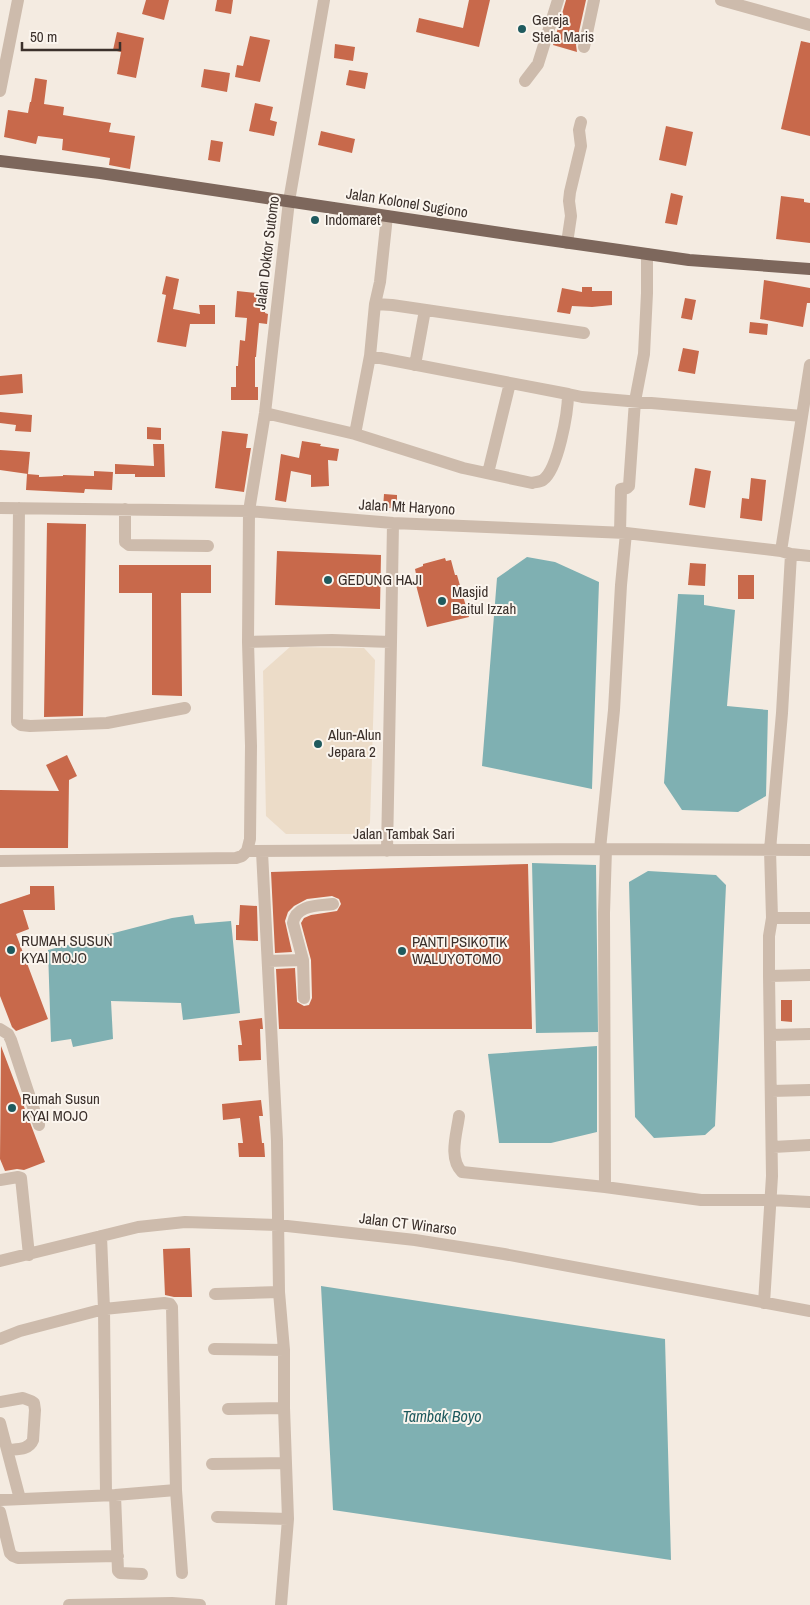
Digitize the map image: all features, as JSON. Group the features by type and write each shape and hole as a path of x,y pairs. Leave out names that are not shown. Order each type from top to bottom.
{"main road":[{"name":"Jalan Kolonel Sugiono","path":"0,161 100,173 689,260 810,269"}],"street":[{"path":"0,92 18,0"},
{"name":"Jalan Doktor Sutomo","path":"247,851 250,839 251,746 248,642 249,511 265,413 289,201 324,0"},
{"path":"525,81 538,64 558,0"},
{"path":"584,47 594,0"},
{"path":"721,0 810,25"},
{"path":"567,243 571,216 570,192 581,146 579,130 581,122"},
{"path":"355,434 370,356 388,216"},
{"path":"605,1187 603,849 614,710 621,585 623,533 621,489 629,486 635,401 644,354 647,254"},
{"path":"376,304 584,333"},
{"path":"415,365 425,310"},
{"path":"370,356 582,397 802,416"},
{"path":"764,1303 773,1147 769,976 769,936 772,918 770,850 782,713 786,552 804,447 802,416 810,365"},
{"path":"488,474 510,383"},
{"path":"265,413 355,434 463,468 532,483 542,481 556,459 568,406 568,394"},
{"name":"Jalan Mt Haryono","path":"0,508 249,511 393,524 623,533 810,556"},
{"path":"19,508 17,722 21,725 30,726 107,723 185,708"},
{"path":"125,509 125,542 129,545 208,546"},
{"path":"387,851 393,524"},
{"path":"248,642 332,640 391,642"},
{"name":"Jalan Tambak Sari","path":"0,861 236,858 242,856 247,851 810,850"},
{"path":"262,852 276,1141 278,1292 284,1350 288,1519 281,1605"},
{"path":"304,998 302,960 293,923 294,918 300,910 308,907 333,904"},
{"path":"772,918 810,918"},
{"path":"268,961 302,960"},
{"path":"769,976 810,975"},
{"path":"0,1029 8,1034 11,1040 38,1125"},
{"path":"770,1035 810,1034"},
{"path":"771,1091 810,1090"},
{"path":"459,1116 454,1159 462,1172 605,1187 701,1200 810,1202"},
{"path":"773,1147 810,1146"},
{"path":"0,1180 21,1178 29,1255"},
{"name":"Jalan CT Winarso","path":"0,1261 138,1227 185,1222 278,1225 415,1240 504,1254 810,1311"},
{"path":"102,1236 110,1495 118,1556 118,1572 142,1574"},
{"path":"215,1294 278,1292"},
{"path":"0,1339 20,1331 104,1309 170,1304 172,1307 176,1490 182,1573"},
{"path":"214,1349 284,1350"},
{"path":"0,1402 23,1398 31,1401 35,1406 33,1440 31,1444 27,1447 8,1450"},
{"path":"228,1409 284,1408"},
{"path":"0,1423 20,1499"},
{"path":"212,1464 286,1463"},
{"path":"0,1500 176,1490"},
{"path":"0,1512 12,1556 18,1558 118,1556"},
{"path":"218,1517 288,1519"},
{"path":"69,1605 172,1603 200,1605"}],"shaded area":[{"name":"Alun-Alun Jepara 2","path":"290,647 364,648 375,660 370,823 359,834 286,834 266,816 263,671"}],"water":[{"path":"527,557 555,562 599,582 592,789 482,766 497,578"},
{"path":"678,594 704,595 704,605 735,610 727,706 768,710 766,796 738,812 682,810 664,783"},
{"path":"532,863 596,865 598,1032 536,1033"},
{"path":"648,871 716,875 726,885 715,1126 705,1135 654,1138 635,1117 629,882"},
{"path":"193,915 195,924 231,921 240,1013 183,1020 181,1003 111,1001 113,1039 73,1047 71,1039 51,1042 48,950 172,918"},
{"path":"597,1046 597,1132 551,1143 499,1143 488,1054"},
{"name":"Tambak Boyo","path":"321,1286 665,1339 671,1560 333,1510"}],"building":[{"path":"146,0 169,0 164,20 142,14"},
{"path":"217,0 233,0 231,14 215,11"},
{"path":"469,0 490,0 479,47 416,32 419,18 463,28"},
{"path":"566,0 586,0 576,45 577,52 553,45"},
{"path":"117,32 144,38 136,78 117,74 121,52 113,50"},
{"path":"250,36 270,40 260,82 235,77 237,65 243,66"},
{"path":"801,41 810,43 810,136 781,129"},
{"path":"335,44 355,47 353,61 334,58"},
{"path":"204,69 230,73 227,92 201,87"},
{"path":"349,70 368,73 365,89 346,85"},
{"path":"35,78 47,80 44,104 64,107 63,115 111,123 109,132 135,136 130,169 109,165 110,158 62,150 63,139 38,136 36,144 4,137 8,110 28,113"},
{"path":"255,103 273,107 270,120 277,122 274,136 249,131"},
{"path":"666,126 693,132 686,166 659,160"},
{"path":"321,131 355,139 352,153 318,145"},
{"path":"211,140 223,142 220,162 208,160"},
{"path":"671,193 683,196 677,225 665,223"},
{"path":"781,196 804,199 804,202 810,203 810,243 776,239"},
{"path":"166,276 179,279 173,309 200,314 199,305 215,305 215,324 190,324 186,347 157,342 166,295 162,294"},
{"path":"764,280 810,288 810,303 807,303 803,327 760,319"},
{"path":"582,287 592,287 592,291 612,291 612,305 572,306 570,314 557,312 562,288 582,292"},
{"path":"237,291 267,294 265,313 268,314 267,324 259,323 255,357 255,387 258,387 258,400 231,400 231,387 236,387 236,366 238,366 240,340 245,341 247,318 235,317"},
{"path":"685,298 696,300 692,320 681,318"},
{"path":"750,322 768,324 767,335 749,333"},
{"path":"683,348 699,351 695,374 678,371"},
{"path":"22,374 23,393 0,395 0,376"},
{"path":"0,412 32,415 31,432 15,431 16,425 0,423"},
{"path":"147,427 161,428 161,440 147,439"},
{"path":"222,431 248,434 246,448 251,448 244,492 215,488"},
{"path":"302,441 339,449 337,461 328,460 329,486 311,487 311,475 291,471 286,502 275,500 281,454 299,458"},
{"path":"153,444 164,444 165,477 135,477 135,474 115,474 115,464 154,466"},
{"path":"0,450 30,452 28,474 0,470"},
{"path":"695,468 711,471 705,508 689,505"},
{"path":"94,471 113,472 112,490 85,489 84,493 26,490 27,474 39,475 39,477 63,475 94,476"},
{"path":"751,478 766,480 762,521 740,518 742,498 749,499"},
{"path":"384,494 397,495 397,508 383,508"},
{"path":"47,523 86,524 83,716 44,717"},
{"name":"GEDUNG HAJI","path":"277,551 381,555 380,609 275,605"},
{"name":"Masjid Baitul Izzah","path":"445,558 446,561 451,560 469,617 427,627 416,585 418,584 415,569 423,566 423,564"},
{"path":"690,563 706,564 705,586 688,585"},
{"path":"119,565 211,565 211,593 181,593 182,696 152,695 152,593 119,593"},
{"path":"738,575 754,575 754,599 738,599"},
{"path":"67,755 77,776 69,780 68,848 0,848 0,790 59,791 46,765"},
{"name":"PANTI PSIKOTIK WALUYOTOMO","path":"528,864 532,1029 279,1029 276,969 295,968 297,1002 304,1006 309,1005 312,998 311,960 301,923 304,918 311,915 337,911 341,904 339,899 332,896 307,899 294,906 288,912 285,921 292,952 275,953 271,872"},
{"name":"RUMAH SUSUN KYAI MOJO","path":"30,886 54,886 55,910 23,910 29,929 16,934 48,1019 16,1031 12,1027 0,996 0,904 30,894"},
{"path":"240,905 257,906 258,941 236,940 236,925 239,925"},
{"path":"781,1000 792,1000 792,1022 781,1021"},
{"path":"262,1018 263,1029 260,1029 261,1060 239,1061 238,1045 242,1045 239,1021"},
{"name":"Rumah Susun KYAI MOJO","path":"1,1046 45,1162 24,1170 5,1171 0,1159"},
{"path":"261,1100 263,1116 259,1116 265,1157 239,1157 238,1143 243,1143 240,1118 223,1120 222,1104"},
{"path":"190,1248 192,1297 165,1295 163,1249"}],"place":[{"name":"Gereja Stela Maris","path":"522,29"},
{"name":"Indomaret","path":"315,220"},
{"name":"GEDUNG HAJI","path":"328,580"},
{"name":"Masjid Baitul Izzah","path":"442,601"},
{"name":"Alun-Alun Jepara 2","path":"318,744"},
{"name":"RUMAH SUSUN KYAI MOJO","path":"11,950"},
{"name":"PANTI PSIKOTIK WALUYOTOMO","path":"402,951"},
{"name":"Rumah Susun KYAI MOJO","path":"12,1108"}]}
